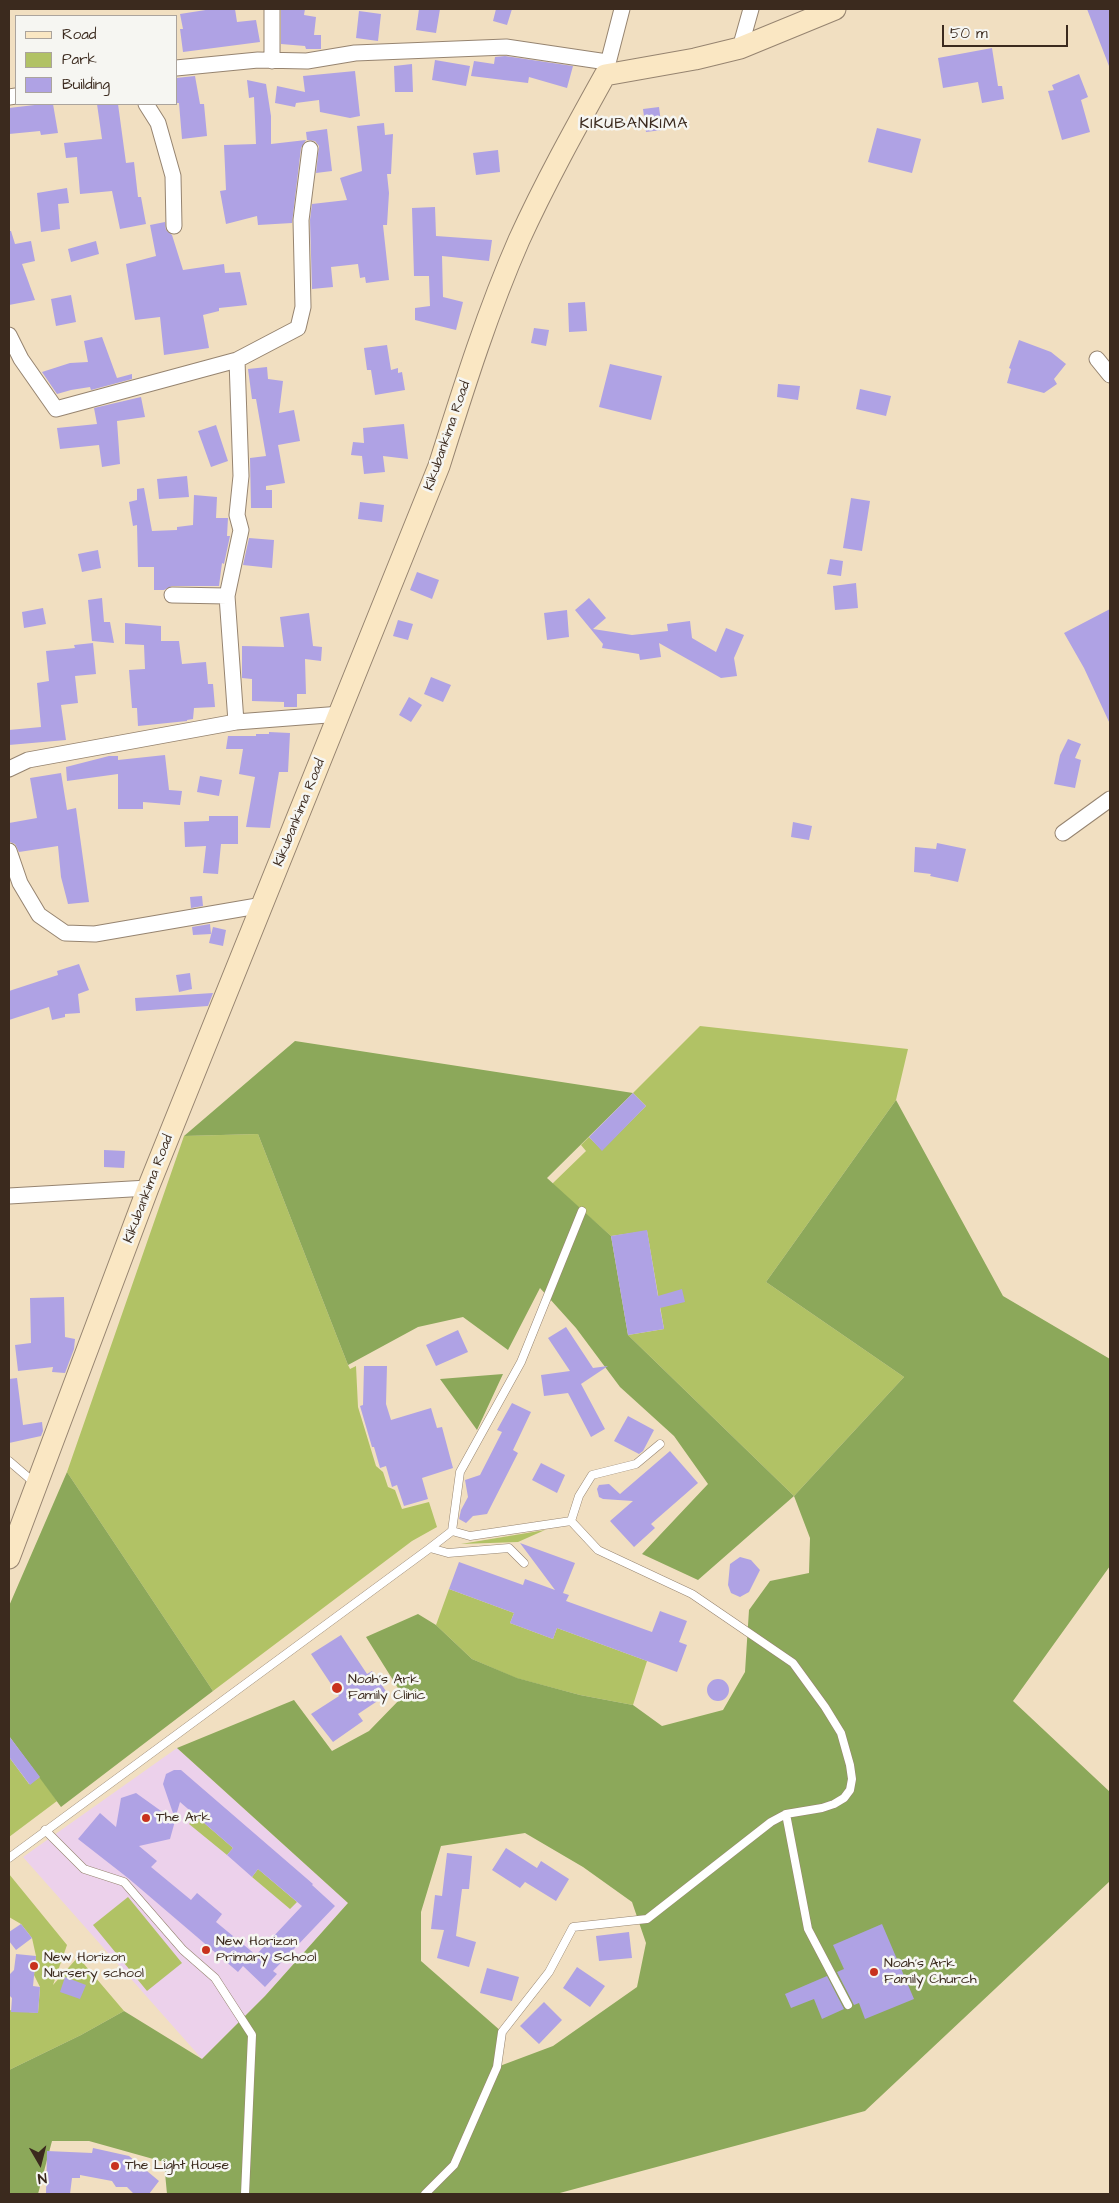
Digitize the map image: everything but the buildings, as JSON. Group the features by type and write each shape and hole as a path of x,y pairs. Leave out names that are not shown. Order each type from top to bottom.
{"street":[{"path":"272,9 272,61"},
{"path":"606,68 622,9"},
{"path":"740,48 751,9"},
{"path":"178,68 258,60 307,60 356,54 506,47 606,68 695,59 740,48 835,9"},
{"name":"Kikubankima Road","path":"9,1558 148,1188 341,714 439,466 473,362 519,241 553,170 606,68"},
{"path":"147,105 158,124 173,176 174,226"},
{"path":"9,335 15,362 56,409 237,360 298,328 303,308 300,220 310,148"},
{"path":"1097,359 1110,374"},
{"path":"236,722 227,596 240,530 237,515 241,476 237,360"},
{"path":"172,595 227,596"},
{"path":"9,769 28,760 236,722 341,714"},
{"path":"1062,833 1110,800"},
{"path":"9,850 20,883 39,915 65,933 95,934 262,905"},
{"path":"9,1196 148,1188"}],"lane":[{"path":"9,1858 452,1531 460,1472 521,1362 582,1211"},
{"path":"571,1521 579,1496 592,1475 636,1464 660,1444"},
{"path":"9,1461 30,1479 38,1481"},
{"path":"452,1531 470,1536 571,1521"},
{"path":"425,2194 454,2165 496,2067 502,2032 549,1972 573,1927 647,1919 771,1822 786,1814 834,1804 844,1798 850,1790 852,1779 841,1733 793,1662 692,1594 598,1550 571,1521"},
{"path":"430,1548 448,1553 509,1548 524,1563"},
{"path":"786,1814 808,1929 848,2005"},
{"path":"45,1830 84,1869 124,1882 183,1950 215,1978 252,2035 245,2194"}],"shaded area":[{"name":"New Horizon Primary School","path":"177,1748 348,1903 265,1996 202,2059 23,1857"}],"green space":[{"path":"700,1026 908,1049 896,1100 766,1282 904,1377 794,1496 628,1335 664,1329 647,1231 611,1236 552,1184 586,1151 581,1145 589,1137 602,1150 646,1106 633,1093"},
{"path":"295,1041 633,1093 547,1178 611,1236 628,1335 794,1496 698,1580 642,1554 708,1484 674,1436 620,1387 576,1328 540,1288 508,1350 463,1317 418,1327 348,1365 258,1134 184,1136"},
{"path":"896,1100 1003,1296 1110,1359 1110,1566 1013,1701 1110,1792 1110,1881 865,2111 556,2194 167,2194 164,2162 89,2141 52,2141 38,2194 9,2194 9,2070 81,2035 124,2011 202,2059 265,1996 348,1903 177,1748 294,1700 332,1751 369,1731 403,1696 366,1637 418,1614 436,1625 472,1659 517,1678 580,1695 633,1705 662,1726 723,1710 745,1672 749,1610 770,1581 809,1573 810,1538 794,1496 904,1377 766,1282","holes":["525,1833 583,1867 632,1902 646,1943 637,1987 553,2046 497,2067 502,2032 421,1961 421,1912 441,1846"]},
{"path":"258,1134 348,1365 350,1369 356,1366 358,1407 376,1466 383,1472 388,1487 395,1490 402,1509 429,1502 437,1527 412,1541 213,1691 67,1472 184,1136"},
{"path":"503,1374 477,1430 440,1379"},
{"path":"67,1472 213,1691 61,1807 9,1736 9,1606"},
{"path":"545,1530 518,1542 461,1544"},
{"path":"449,1589 514,1613 510,1623 553,1639 557,1628 647,1661 633,1705 580,1695 516,1678 472,1659 436,1625"},
{"path":"9,1757 29,1784 40,1777 57,1801 9,1837"},
{"path":"196,1816 233,1848 227,1855 189,1824"},
{"path":"258,1869 297,1902 290,1909 252,1877"},
{"name":"New Horizon Nursery school","path":"9,1874 67,1945 53,1985 78,1957 124,2011 81,2035 9,2070 9,2010 38,2013 40,1987 34,1975 36,1956 32,1938 21,1924 9,1917"},
{"path":"128,1897 182,1963 147,1991 93,1925"}],"place":[{"name":"Noah's Ark Family Clinic","path":"337,1688"},
{"name":"The Ark","path":"146,1818"},
{"name":"New Horizon Primary School","path":"206,1950"},
{"name":"New Horizon Nursery school","path":"34,1966"},
{"name":"Noah's Ark Family Church","path":"874,1972"},
{"name":"The Light House","path":"115,2166"}],"district":[{"name":"KIKUBANKIMA","path":"634,125"}]}
